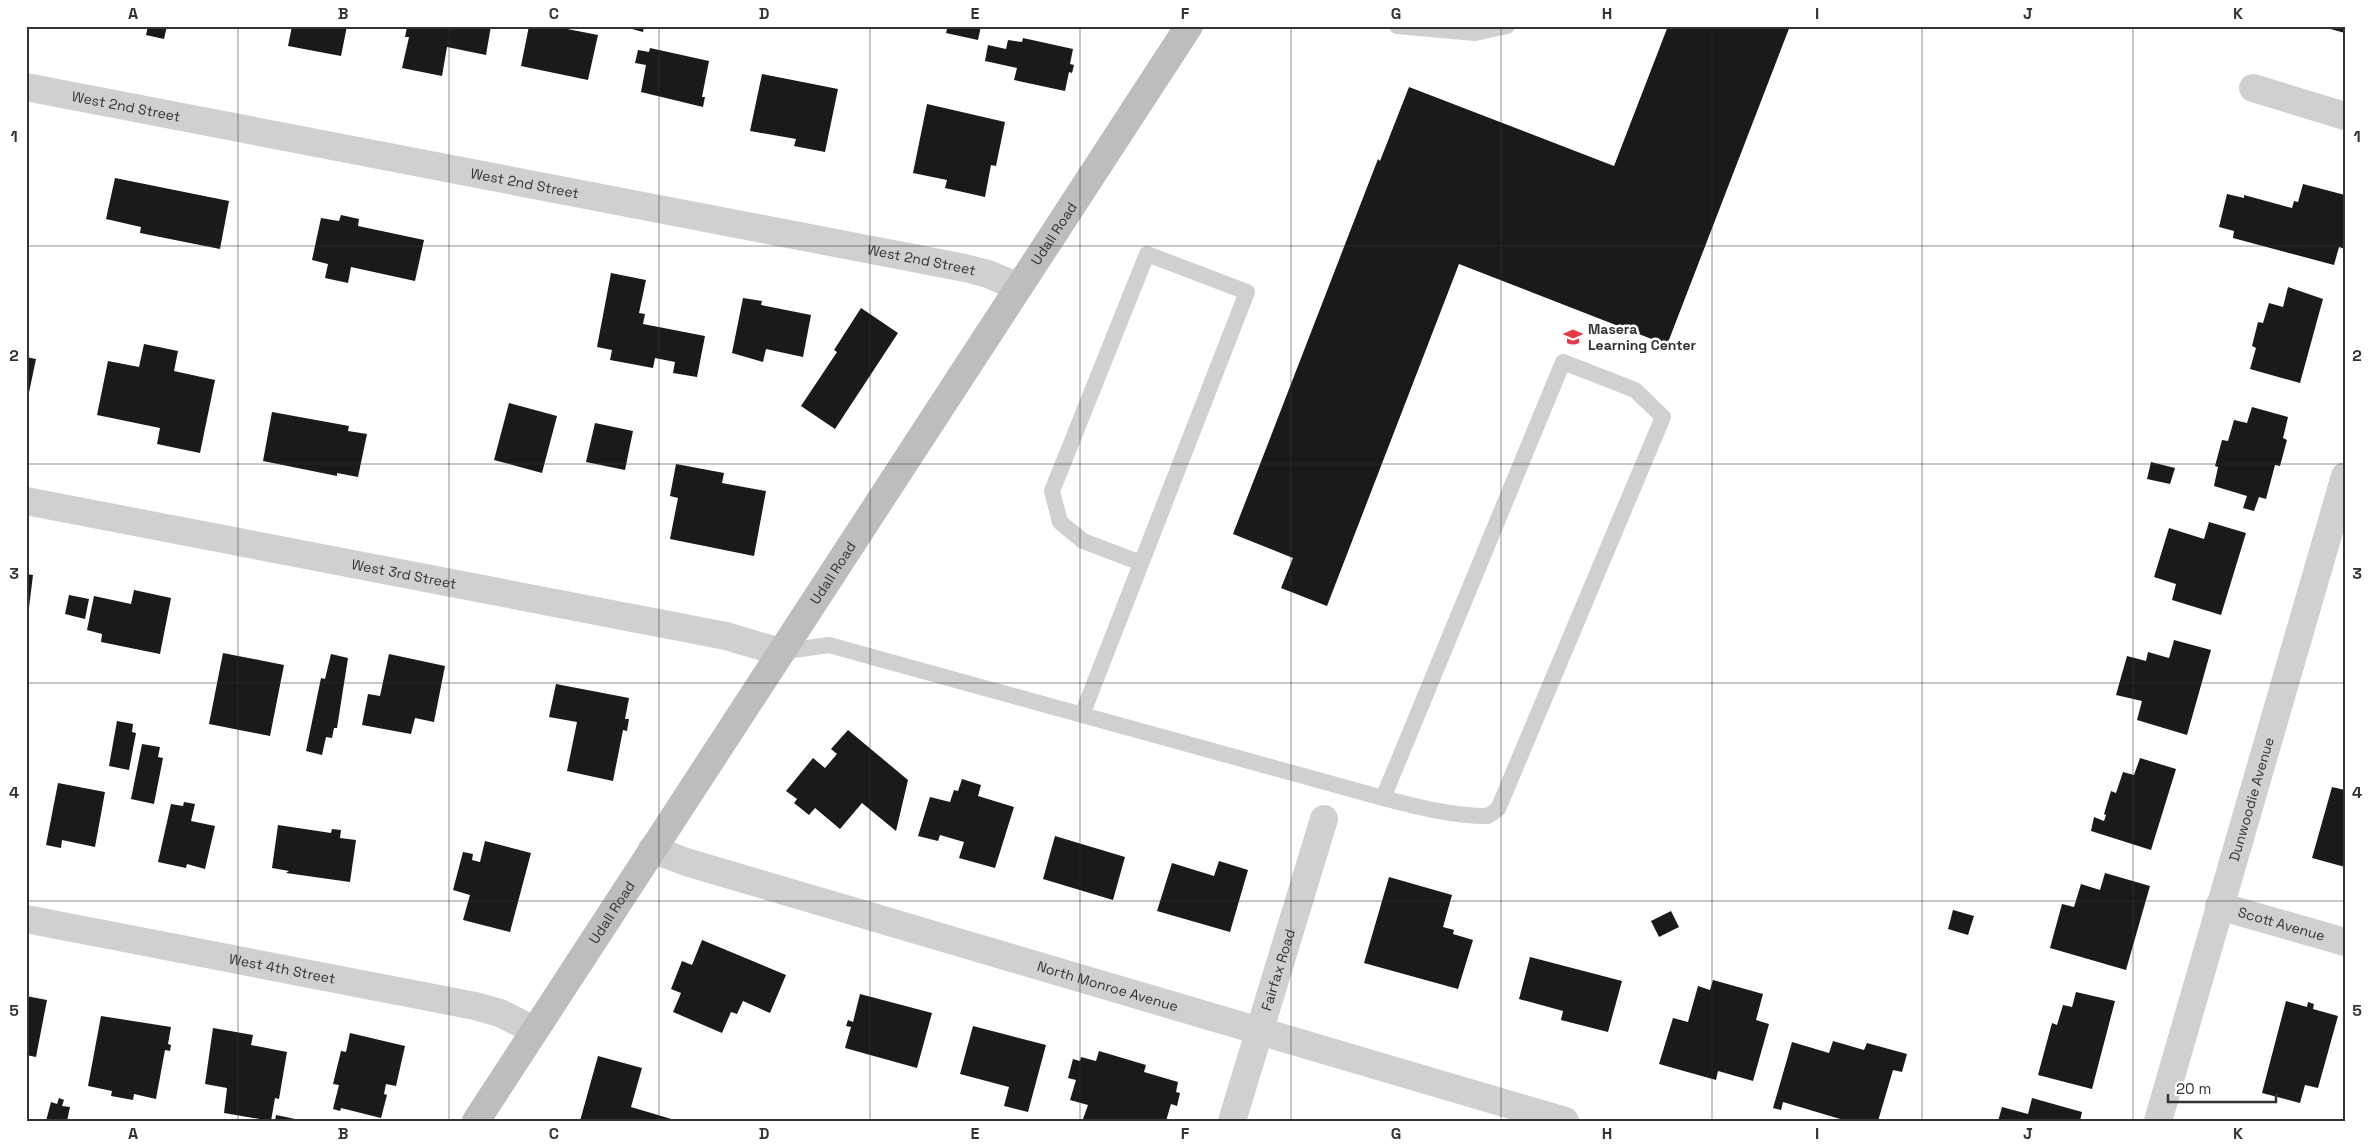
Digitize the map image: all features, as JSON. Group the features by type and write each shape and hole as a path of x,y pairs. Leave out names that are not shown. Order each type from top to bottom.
{"street":[{"name":"Udall Road","path":"476,1121 652,848 1190,26"},
{"name":"West 2nd Street","path":"26,87 965,268 988,274 1019,287"},
{"path":"2254,88 2345,116"},
{"name":"Dunwoodie Avenue","path":"2158,1121 2219,906 2338,529 2345,476"},
{"name":"West 3rd Street","path":"26,501 726,636 780,652"},
{"name":"Fairfax Road","path":"1232,1121 1324,819"},
{"name":"North Monroe Avenue","path":"652,848 686,862 1564,1121"},
{"name":"Scott Avenue","path":"2219,906 2345,942"},
{"name":"West 4th Street","path":"26,919 475,1006 500,1013 534,1030"}],"lane":[{"path":"1397,26 1475,33 1507,26"},
{"path":"1082,715 1247,292 1147,254 1052,491 1060,522 1083,541 1141,563"},
{"path":"780,652 829,645 1383,798 1442,813 1488,816 1498,809 1663,417 1635,390 1563,362 1383,798"}],"building":[{"path":"148,26 167,26 164,39 146,35"},
{"path":"292,26 347,26 341,56 288,46"},
{"path":"491,26 486,55 447,47 442,76 402,68 409,37 405,37 407,27"},
{"path":"529,26 552,26 598,35 588,80 521,66"},
{"path":"621,26 644,26 643,32"},
{"path":"948,26 981,26 978,40 946,33"},
{"path":"1668,26 1790,26 1667,345 1459,264 1327,606 1281,588 1293,558 1233,534 1378,159 1380,161 1409,87 1614,166"},
{"path":"2345,26 2345,33 2323,27"},
{"path":"1023,38 1073,49 1070,64 1074,65 1072,73 1069,72 1065,91 1014,80 1017,68 985,61 988,45 1006,49 1008,40 1022,42"},
{"path":"650,48 709,61 702,97 705,97 703,107 641,92 646,65 635,63 638,50 649,52"},
{"path":"762,74 838,89 825,152 794,146 796,139 750,131"},
{"path":"927,104 1005,122 996,166 991,165 985,197 945,188 947,180 913,173"},
{"path":"115,178 229,201 220,249 140,233 141,227 106,219"},
{"path":"2303,184 2345,195 2345,249 2339,247 2334,265 2233,238 2234,231 2219,227 2227,194 2244,198 2244,195 2292,208 2294,201 2298,202"},
{"path":"341,215 359,219 358,226 424,240 415,281 351,267 348,283 325,278 328,264 312,260 321,218 339,221"},
{"path":"611,273 646,280 639,313 645,314 643,324 705,336 697,377 673,373 675,362 655,358 653,368 610,360 612,350 597,347"},
{"path":"2288,287 2323,299 2300,383 2250,369 2256,348 2252,346 2258,322 2263,323 2269,303 2283,307"},
{"path":"743,298 762,301 761,305 811,315 803,357 766,349 763,362 732,353"},
{"path":"861,308 898,333 835,429 801,406 837,352 834,350"},
{"path":"144,344 178,351 174,371 215,380 200,453 157,444 160,428 97,415 108,361 139,367"},
{"path":"26,357 36,359 27,402 26,402"},
{"path":"509,403 557,416 542,473 494,460"},
{"path":"2252,407 2288,417 2283,438 2287,440 2280,466 2275,465 2266,499 2259,497 2254,511 2243,508 2247,496 2214,486 2218,467 2215,466 2222,440 2228,441 2234,420 2247,423"},
{"path":"272,412 349,426 348,431 367,434 358,477 337,473 337,476 263,461"},
{"path":"595,423 633,431 625,470 586,462"},
{"path":"2151,462 2175,468 2170,484 2147,479"},
{"path":"676,464 724,473 722,483 766,491 754,556 670,539 678,498 670,496"},
{"path":"2209,522 2246,533 2221,615 2172,600 2176,584 2154,577 2169,528 2204,539"},
{"path":"26,574 33,575 27,624 26,623"},
{"path":"134,590 171,598 160,654 101,642 102,634 87,630 94,596 131,604"},
{"path":"69,595 89,599 85,619 65,614"},
{"path":"2174,640 2211,650 2187,735 2137,720 2142,701 2116,695 2127,656 2146,661 2148,652 2169,658"},
{"path":"223,653 284,665 270,736 209,724"},
{"path":"331,654 348,658 337,728 334,728 332,738 326,737 322,755 306,751 321,678 325,679"},
{"path":"389,654 445,666 434,722 415,718 411,734 362,725 368,694 380,696"},
{"path":"556,684 629,698 625,719 629,719 627,731 623,730 613,781 567,771 577,722 549,717"},
{"path":"117,721 133,724 132,732 136,733 129,770 109,766"},
{"path":"848,730 908,780 896,831 862,803 840,829 815,808 809,815 794,803 797,799 786,791 813,758 825,768 837,754 831,749"},
{"path":"142,744 160,747 158,757 163,758 154,804 131,799"},
{"path":"2140,758 2176,769 2151,850 2091,831 2094,817 2104,821 2106,815 2104,814 2111,791 2116,793 2123,772 2134,775"},
{"path":"962,779 981,785 978,796 1014,807 995,868 959,858 964,842 940,835 938,841 918,836 930,797 950,802 954,790 958,791"},
{"path":"58,783 105,792 95,847 62,840 61,848 46,845"},
{"path":"2332,787 2345,790 2345,867 2312,858"},
{"path":"184,802 195,804 191,821 215,826 205,869 187,864 186,868 158,862 171,804 183,806"},
{"path":"278,825 331,833 332,829 341,830 340,838 356,840 350,882 286,873 289,871 272,868"},
{"path":"1055,836 1125,857 1113,900 1043,879"},
{"path":"485,841 531,853 510,932 463,920 470,895 453,890 463,852 473,854 472,860 480,862"},
{"path":"1219,861 1248,870 1230,932 1157,911 1172,863 1214,876"},
{"path":"2105,873 2150,886 2126,970 2050,948 2062,904 2074,907 2081,884 2100,890"},
{"path":"1389,877 1452,895 1443,927 1454,930 1453,934 1473,940 1458,989 1364,963"},
{"path":"1953,910 1974,916 1968,935 1948,929"},
{"path":"1671,911 1679,927 1659,937 1651,921"},
{"path":"702,940 786,975 770,1013 743,1001 737,1014 731,1012 722,1033 673,1012 681,993 671,989 682,961 692,965"},
{"path":"1530,957 1622,981 1608,1032 1561,1020 1563,1011 1519,999"},
{"path":"1713,980 1763,994 1756,1020 1769,1024 1753,1081 1718,1071 1716,1080 1659,1064 1673,1018 1688,1022 1698,986 1710,990"},
{"path":"2076,992 2115,1001 2092,1089 2038,1075 2052,1023 2057,1025 2063,1005 2072,1007"},
{"path":"860,994 932,1013 917,1068 845,1048 851,1027 846,1026 848,1020 853,1022"},
{"path":"26,996 47,1000 36,1057 26,1055"},
{"path":"2286,1001 2307,1007 2308,1002 2314,1004 2313,1009 2338,1016 2318,1088 2305,1085 2300,1103 2262,1093"},
{"path":"101,1016 171,1027 168,1044 171,1045 170,1051 165,1050 156,1099 134,1094 133,1100 111,1096 112,1091 88,1086"},
{"path":"973,1026 1046,1045 1028,1112 1004,1106 1009,1087 960,1074"},
{"path":"213,1028 253,1035 251,1045 287,1052 279,1099 275,1098 271,1121 224,1113 227,1088 205,1084"},
{"path":"350,1033 405,1046 396,1086 386,1084 384,1094 387,1095 381,1118 341,1108 340,1111 333,1109 339,1085 333,1084 341,1051 346,1052"},
{"path":"1833,1041 1864,1050 1867,1043 1907,1054 1902,1072 1893,1070 1878,1121 1847,1121 1783,1102 1781,1110 1773,1108 1792,1042 1829,1053"},
{"path":"1099,1051 1146,1065 1144,1072 1178,1082 1176,1092 1180,1093 1177,1106 1171,1104 1166,1121 1083,1119 1088,1105 1070,1100 1076,1080 1068,1078 1073,1059 1080,1061 1081,1057 1096,1061"},
{"path":"598,1056 642,1068 631,1107 678,1121 580,1121"},
{"path":"59,1098 64,1100 62,1106 70,1107 67,1121 46,1121 51,1102 57,1104"},
{"path":"2032,1098 2082,1112 2080,1121 1998,1121 2002,1107 2028,1114"},
{"path":"276,1115 300,1120 275,1121"}],"place":[{"name":"Masera Learning Center","path":"1573,337"}]}
